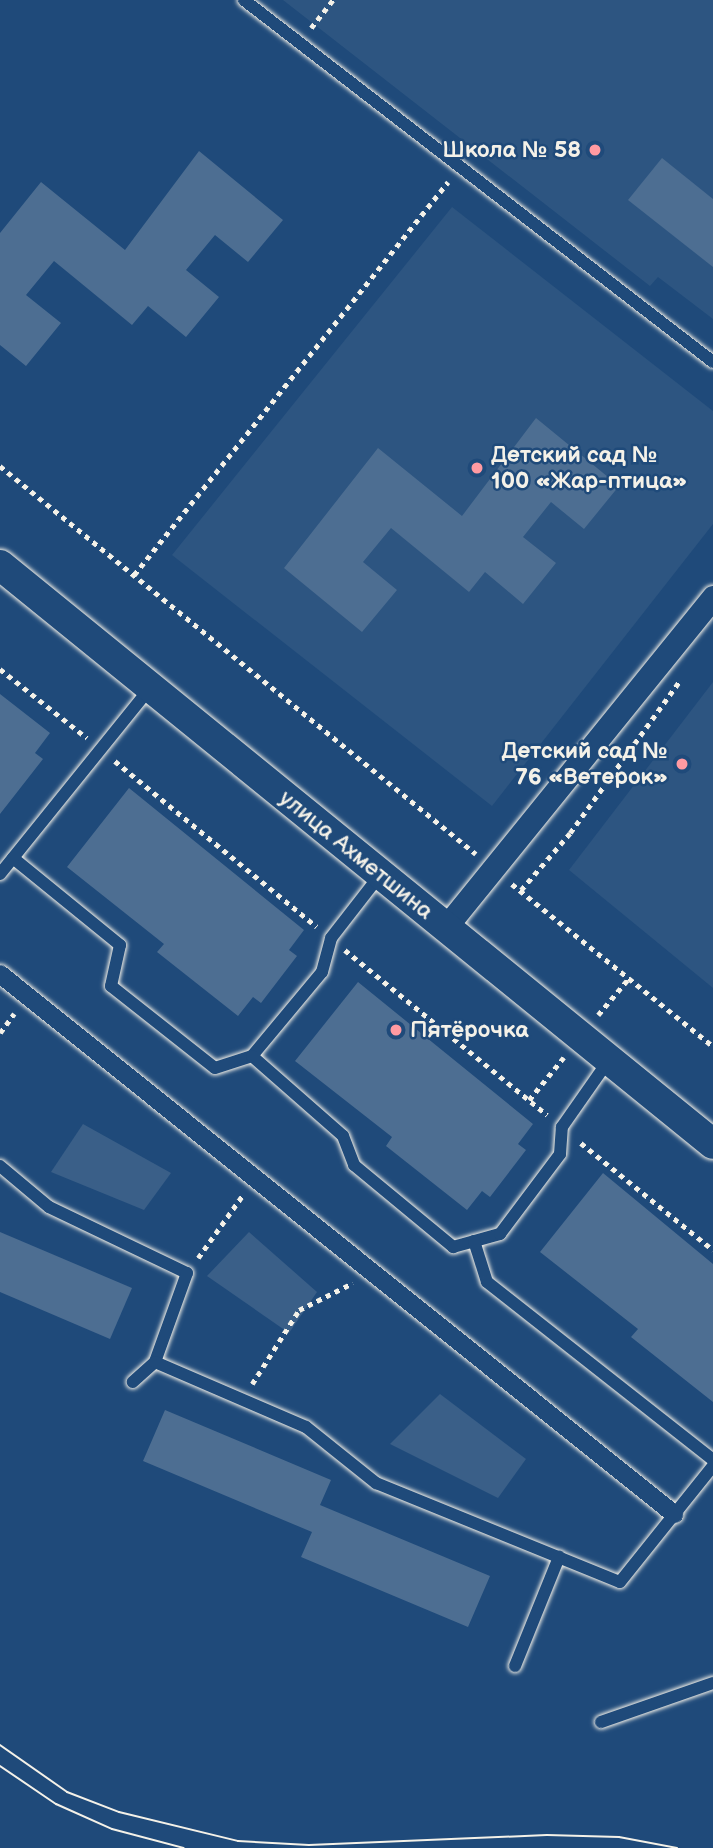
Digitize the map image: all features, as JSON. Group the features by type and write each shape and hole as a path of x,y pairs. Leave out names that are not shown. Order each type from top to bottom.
{"street":[{"name":"улица Ахметшина","path":"0,565 713,1144"},
{"path":"445,928 713,597"},
{"path":"0,974 674,1514"}],"lane":[{"path":"244,0 713,362"},
{"path":"0,874 150,687"},
{"path":"13,858 120,945 111,986 215,1068 252,1056 321,972 331,938 380,875"},
{"path":"252,1056 343,1136 354,1166 453,1247 500,1234 561,1154 562,1127 609,1060"},
{"path":"0,1166 49,1206 187,1273 155,1362 133,1382"},
{"path":"474,1241 486,1282 713,1460"},
{"path":"155,1362 306,1427 376,1483 620,1582 713,1466"},
{"path":"514,1666 559,1557"},
{"path":"601,1722 713,1683"}],"path":[{"path":"300,43 333,0"},
{"path":"134,575 460,167"},
{"path":"0,466 713,1046"},
{"path":"0,669 713,1250"},
{"path":"521,891 569,833 681,679"},
{"path":"187,1273 255,1179"},
{"path":"242,1400 299,1310 373,1273"}],"shaded area":[{"name":"Школа № 58","path":"283,0 713,0 713,319 658,277 650,286"},
{"name":"Детский сад № 100 «Жар-птица»","path":"452,207 713,411 713,524 492,806 172,555"},
{"name":"Детский сад № 76 «Ветерок»","path":"713,682 713,988 569,870"},
{"path":"83,1124 171,1173 144,1210 51,1172"},
{"path":"249,1232 317,1292 289,1333 207,1276"},
{"path":"440,1394 526,1459 498,1498 390,1444"}],"building":[{"path":"199,151 283,220 248,262 215,235 186,270 219,297 186,337 148,306 132,325 54,261 26,295 61,323 26,366 0,345 0,233 41,182 125,250"},
{"path":"662,158 713,199 713,267 628,200"},
{"path":"536,418 619,486 584,529 551,502 523,537 556,563 523,604 485,572 469,592 391,528 363,562 397,590 362,632 284,568 378,448 462,516"},
{"path":"0,694 50,733 35,753 43,759 0,814"},
{"path":"129,788 304,930 289,950 297,956 261,1003 253,997 238,1016 157,952 164,944 67,867"},
{"path":"358,982 533,1124 518,1144 526,1150 490,1197 482,1191 467,1210 386,1146 392,1137 295,1061"},
{"path":"603,1173 713,1264 713,1402 631,1337 638,1329 540,1252"},
{"path":"0,1232 132,1288 110,1339 0,1292"},
{"path":"165,1410 331,1480 320,1505 490,1576 468,1627 301,1557 312,1532 143,1461"}],"tram line":[{"path":"0,1745 67,1792 119,1812 238,1841 309,1845 547,1835 619,1837 677,1848"},
{"path":"0,1766 56,1804 112,1829 184,1848"}],"place":[{"name":"Школа № 58","path":"595,150"},
{"name":"Детский сад № 100 «Жар-птица»","path":"477,468"},
{"name":"Детский сад № 76 «Ветерок»","path":"682,764"},
{"name":"Пятёрочка","path":"396,1030"}]}
